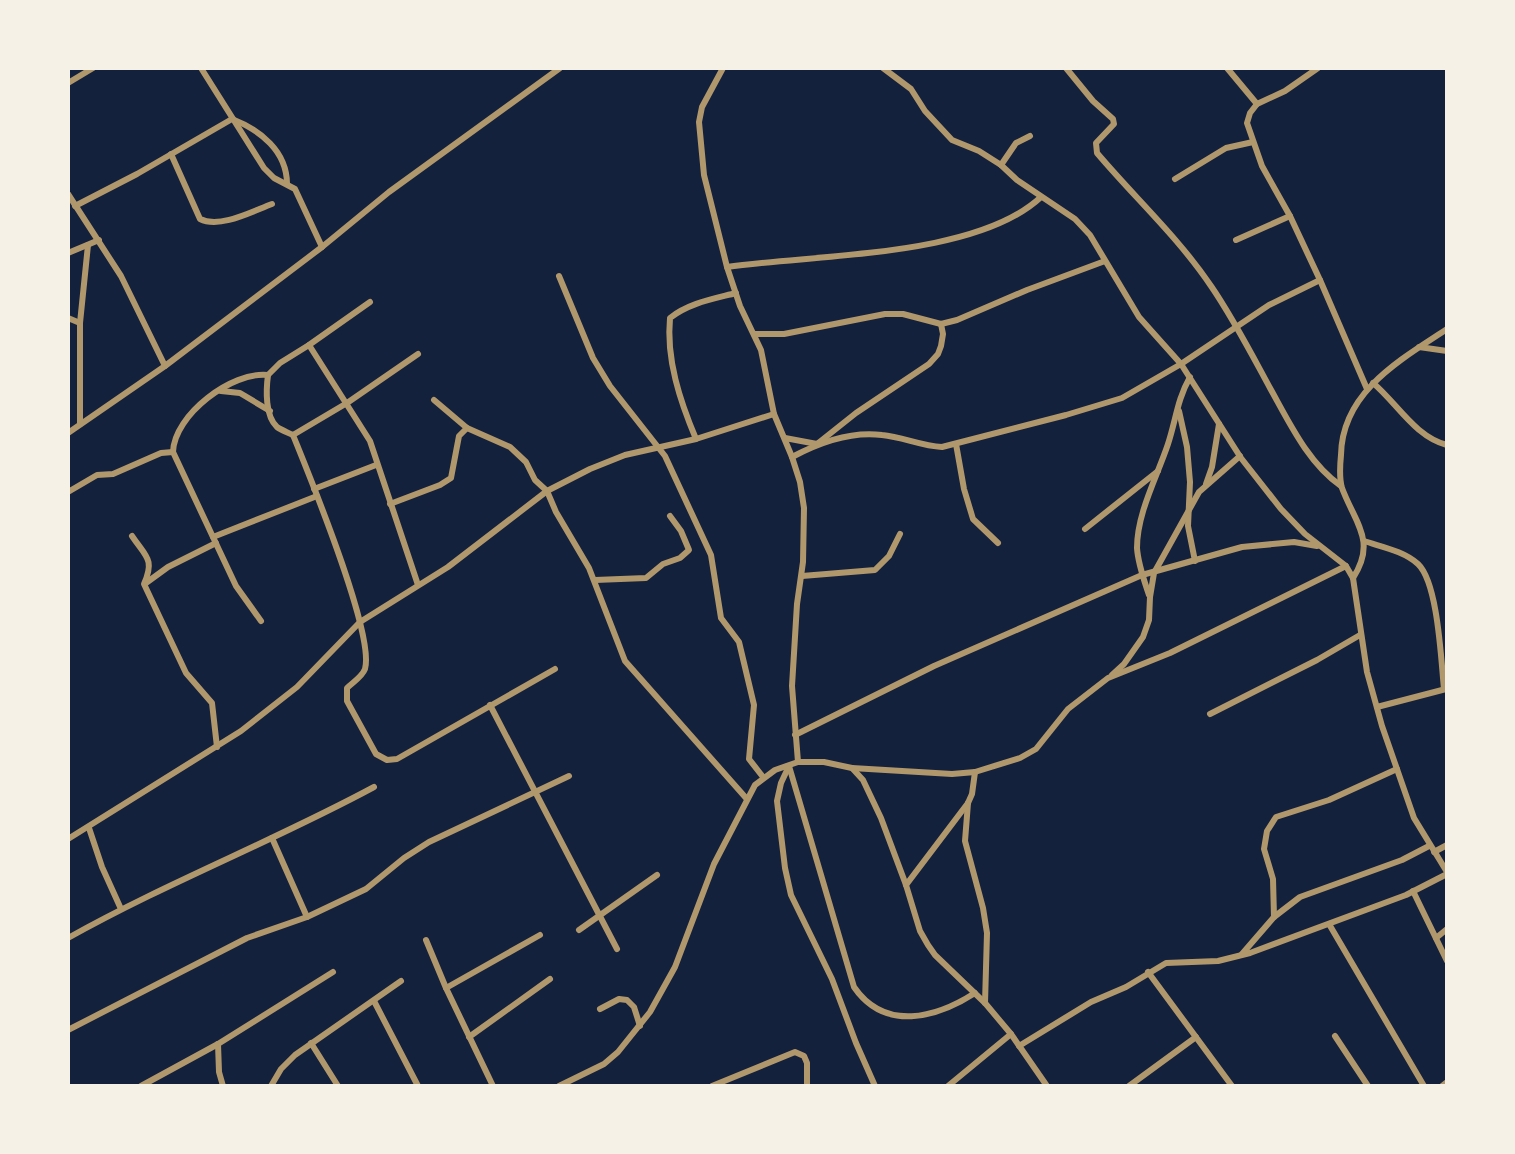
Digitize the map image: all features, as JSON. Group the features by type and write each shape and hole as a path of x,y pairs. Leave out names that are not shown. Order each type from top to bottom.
{"street":[{"path":"68,83 93,68"},
{"path":"201,68 264,169 274,178 295,189 322,247"},
{"path":"68,433 165,366 322,247 389,192 560,68"},
{"path":"723,68 702,107 699,134 704,175 727,267 761,349 774,414 800,482 804,508 802,576 797,604 792,686 798,762"},
{"path":"883,68 911,89 925,111 952,140 979,150 1001,165 1017,180 1075,219 1090,235 1139,317 1181,364 1240,456 1281,509 1305,534 1346,566 1353,578 1360,635 1377,707 1397,769 1414,818 1447,873 1413,891 1241,956 1218,961 1166,963 1126,987 1091,1002 1019,1046"},
{"path":"1066,68 1093,101 1113,119 1114,124 1096,143 1097,153 1191,258 1237,326 1296,434 1320,468 1341,486 1364,541 1362,565 1353,578"},
{"path":"1227,68 1257,104"},
{"path":"1315,69 1285,91 1257,104 1247,123 1262,166 1320,279 1367,389"},
{"path":"75,206 232,119"},
{"path":"232,119 252,127 265,137 287,171 287,184"},
{"path":"1001,165 1016,143 1030,136"},
{"path":"1175,179 1226,148 1253,142"},
{"path":"171,154 200,219 205,222 226,220 272,204"},
{"path":"68,194 121,276 165,366"},
{"path":"727,267 886,251 940,241 997,225 1028,210 1041,197"},
{"path":"1236,240 1290,216"},
{"path":"68,253 99,240"},
{"path":"80,424 80,323 88,245"},
{"path":"754,334 784,334 885,314 903,314 941,324 1105,261"},
{"path":"559,276 593,358 610,386 671,467 711,555 721,618 739,642 754,705 749,760 763,777"},
{"path":"785,438 817,444 863,434 884,435 928,446 956,444 1066,415 1122,398 1181,364 1269,304 1320,279"},
{"path":"696,439 683,408 676,380 668,334 670,318 698,303 736,293"},
{"path":"370,302 280,363 268,375 266,388 273,422 278,428 293,435 360,622 366,661 364,672 347,688 347,701 376,754 387,760 397,759 555,669"},
{"path":"68,318 80,323"},
{"path":"792,457 817,444 856,413 929,364 939,354 941,324"},
{"path":"1341,486 1341,449 1346,420 1356,402 1373,383 1447,329"},
{"path":"309,345 370,441 418,585"},
{"path":"1419,347 1447,351"},
{"path":"293,435 347,404 418,354"},
{"path":"261,621 236,586 173,452 179,429 193,411 244,376 268,375"},
{"path":"1150,597 1142,575 1139,533 1169,441 1180,396 1190,377"},
{"path":"1373,383 1424,435 1447,445"},
{"path":"219,391 240,393 270,411"},
{"path":"434,400 467,428 510,447 526,462 535,480 547,491 595,580 625,661 747,798"},
{"path":"1178,405 1187,447 1190,508 1188,526 1195,561"},
{"path":"68,839 241,731 297,687 360,622 448,567 547,491 625,455 696,439 774,414"},
{"path":"559,1086 570,1083 604,1064 640,1026 675,967 714,864 747,798 763,777 798,762 824,762 852,768 928,774 975,772 1020,758 1036,749 1068,709 1124,664 1143,637 1149,620 1154,573 1205,485 1212,467 1219,424"},
{"path":"390,504 440,485 451,478 459,436 467,428"},
{"path":"956,444 964,489 973,519 998,543"},
{"path":"68,492 97,475 113,474 161,453 173,452"},
{"path":"1205,485 1240,456"},
{"path":"144,584 214,540 376,465"},
{"path":"1085,529 1159,470"},
{"path":"595,580 646,578 663,564 686,555 688,544 670,516"},
{"path":"802,576 880,568 897,544 900,534"},
{"path":"132,536 150,563 144,584 186,673 212,703 217,747"},
{"path":"1364,541 1398,552 1416,562 1424,571 1432,595 1446,689 1377,707"},
{"path":"795,735 946,661 1142,575 1242,547 1294,542 1321,546"},
{"path":"1108,678 1170,653 1346,566"},
{"path":"1210,714 1360,635"},
{"path":"490,705 617,949"},
{"path":"789,766 854,987 862,999 892,1014 911,1017 937,1013 975,993"},
{"path":"789,766 780,783 778,801 785,868 791,895 832,979 875,1086"},
{"path":"852,768 870,792 906,885 920,931 936,955 985,1003 1011,1034 1047,1086"},
{"path":"1274,917 1273,879 1264,849 1267,831 1276,817 1329,800 1397,769"},
{"path":"906,885 968,803 975,772"},
{"path":"68,1030 247,938 307,917 366,889 404,858 429,842 569,776"},
{"path":"68,938 121,909 374,787"},
{"path":"968,803 965,841 987,933 985,1003"},
{"path":"89,828 102,867 121,909"},
{"path":"272,838 307,917"},
{"path":"1241,956 1289,903 1318,889 1447,845"},
{"path":"579,930 598,914 657,875"},
{"path":"1413,891 1447,961"},
{"path":"1329,924 1424,1086"},
{"path":"1437,937 1447,929"},
{"path":"446,988 540,935"},
{"path":"426,940 493,1086"},
{"path":"141,1086 218,1044 332,972"},
{"path":"1148,972 1232,1086"},
{"path":"469,1037 550,979"},
{"path":"271,1086 281,1069 311,1043 401,981"},
{"path":"600,1009 619,999 627,1000 634,1007 640,1026"},
{"path":"374,1001 418,1086"},
{"path":"947,1086 1011,1034"},
{"path":"1335,1036 1368,1086"},
{"path":"1129,1086 1196,1037"},
{"path":"311,1043 338,1086"},
{"path":"218,1044 219,1072 223,1086"},
{"path":"712,1086 795,1052 804,1056 807,1063 807,1086"},
{"path":"1442,1086 1447,1082"}]}
